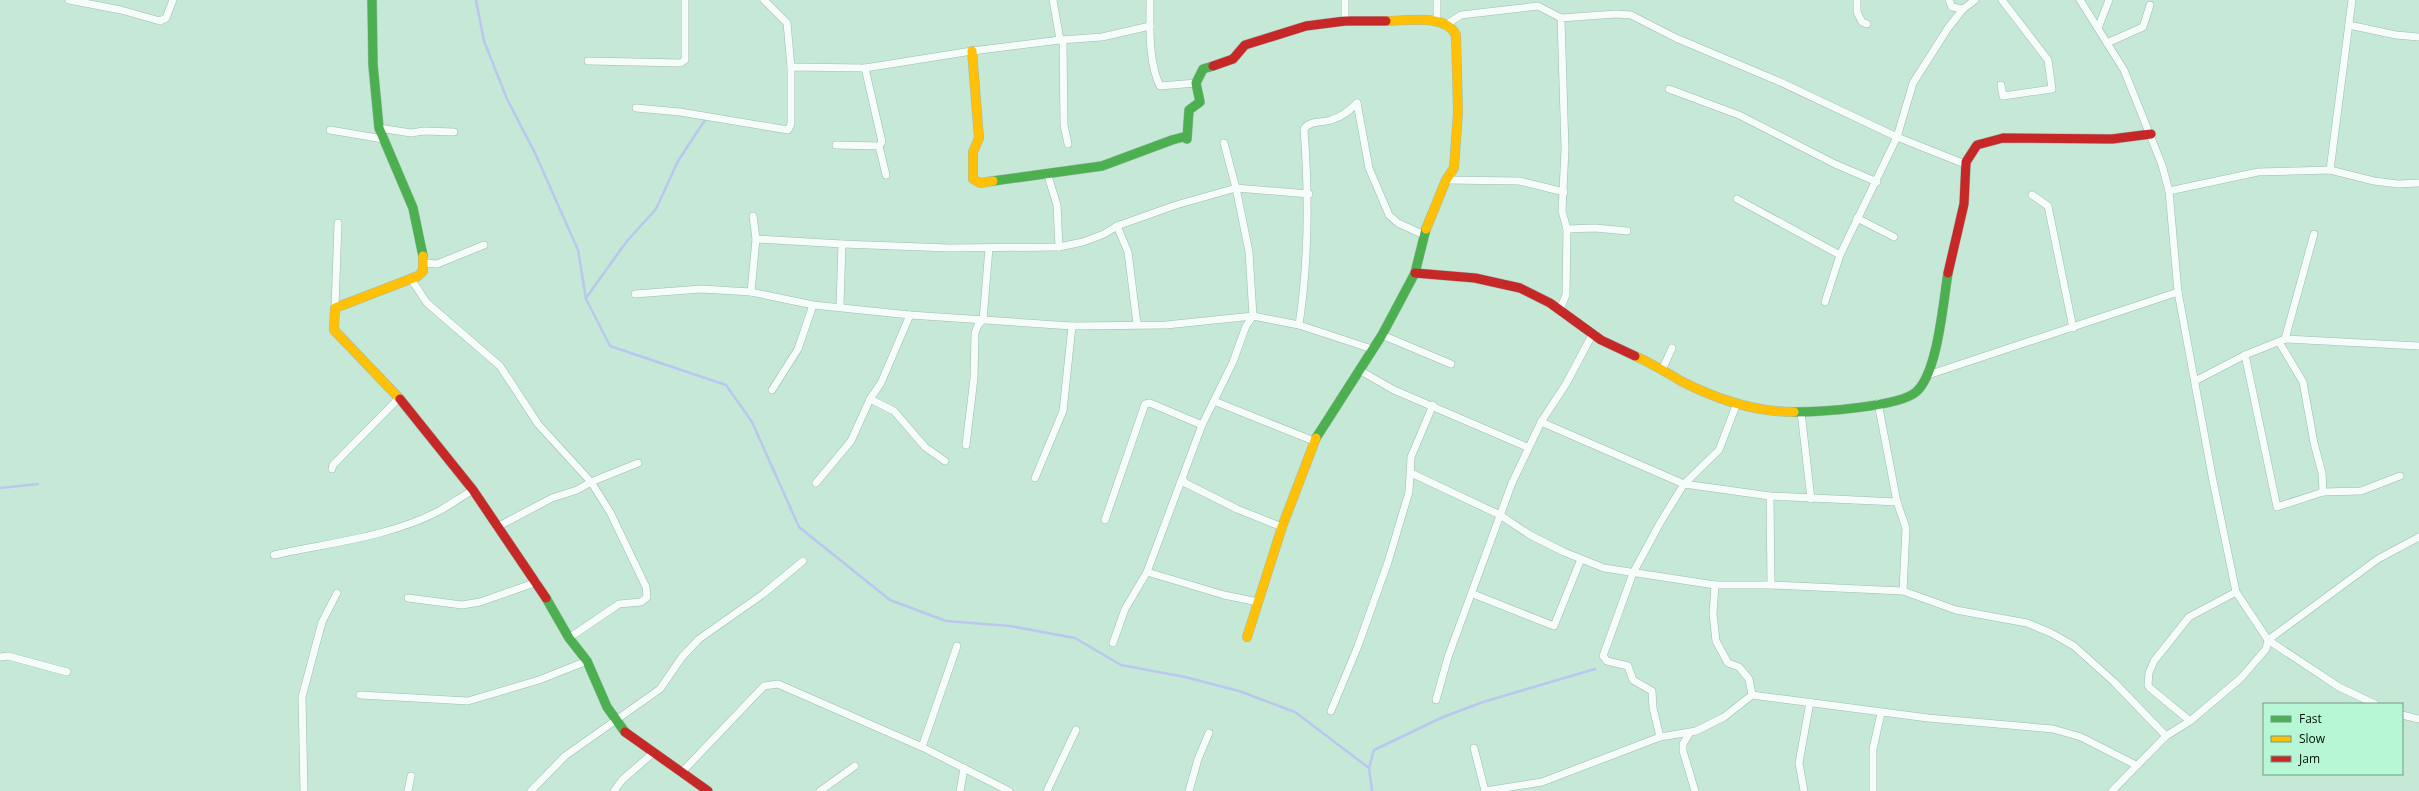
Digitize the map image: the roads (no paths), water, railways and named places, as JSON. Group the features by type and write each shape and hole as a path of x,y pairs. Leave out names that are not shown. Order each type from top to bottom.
{"street":[{"path":"69,0 121,10 160,21 166,18 173,0"},
{"path":"334,308 411,279 422,271 424,263 422,243 412,208 379,128 374,65 372,0"},
{"path":"588,61 681,63 685,60 685,0"},
{"path":"636,108 680,112 788,130 791,124 789,27 764,0"},
{"path":"1053,0 1062,40 1064,125 1068,144"},
{"path":"1150,0 1153,67 1160,86 1196,83"},
{"path":"1345,0 1345,21"},
{"path":"1436,0 1437,21"},
{"path":"1857,0 1856,12 1862,22 1867,24"},
{"path":"1949,0 1952,7 1963,9"},
{"path":"1825,302 1840,255 1857,218 1877,182 1896,137 1914,83 1948,28 1963,9 1976,0"},
{"path":"2000,85 2003,96 2052,89 2048,60 2002,0"},
{"path":"2080,0 2124,70 2151,134 2169,191 2178,292 2214,488 2236,592 2268,640 2339,688 2373,703"},
{"path":"2098,28 2109,0"},
{"path":"2330,170 2352,0"},
{"path":"2107,43 2143,27 2150,5"},
{"path":"1447,24 1461,15 1538,6 1561,18 1616,14 1631,15 1676,38 1778,81 1896,137 1965,164"},
{"path":"1560,309 1566,295 1567,230 1562,211 1565,149 1561,18"},
{"path":"972,51 979,138 974,144 973,179 980,183 1048,176 1104,166 1164,141 1183,137 1186,140 1189,110 1200,102 1196,83 1203,69 1235,59 1242,53 1246,44 1306,26 1345,21 1437,21 1447,24 1453,29 1456,35 1458,112 1454,168 1446,180 1424,235 1415,273 1382,334 1314,441 1282,528 1247,637"},
{"path":"2349,25 2396,35 2419,37"},
{"path":"791,67 865,68 972,51 1062,40 1102,38 1150,26"},
{"path":"865,68 882,140 879,146 886,175"},
{"path":"1669,89 1739,115 1835,164 1877,182"},
{"path":"1299,325 1307,237 1309,194 1304,129 1311,123 1331,120 1348,113 1357,103 1370,168 1389,215 1398,223 1424,235"},
{"path":"379,128 411,133 424,131 454,132"},
{"path":"330,130 383,140"},
{"path":"1415,273 1453,276 1503,284 1536,294 1560,309 1592,335 1612,347 1663,368 1681,380 1737,403 1772,411 1801,412 1878,403 1909,396 1916,392 1928,375 1941,315 1950,262 1963,205 1966,184 1965,164 1975,146 2000,139 2112,139 2151,134"},
{"path":"1113,643 1125,609 1146,572 1183,479 1202,425 1233,362 1246,326 1253,316 1249,252 1236,188 1224,143"},
{"path":"836,145 879,146"},
{"path":"2169,191 2258,172 2330,170 2374,181 2398,184 2419,183"},
{"path":"1048,176 1057,205 1059,247"},
{"path":"1446,180 1519,181 1564,192"},
{"path":"756,239 842,244 989,248 1059,247 1083,242 1104,234 1117,226 1176,205 1236,188 1309,194"},
{"path":"2032,194 2048,206 2073,328"},
{"path":"1737,199 1840,255"},
{"path":"751,292 756,239 753,216"},
{"path":"1857,218 1894,237"},
{"path":"338,223 334,330 399,398 472,490 537,582 568,638 587,661 607,707 624,731 708,791"},
{"path":"1117,226 1128,252 1137,324"},
{"path":"1567,230 1595,228 1627,231"},
{"path":"2314,234 2282,341 2303,382 2314,443 2322,473 2323,492"},
{"path":"840,306 842,244"},
{"path":"424,263 437,264 484,246"},
{"path":"966,444 974,378 975,333 983,320 989,248"},
{"path":"411,279 427,303 500,366 538,424 591,482 610,512 646,587 647,597 641,602 619,604 568,638"},
{"path":"635,294 701,289 751,292 813,305 840,306 910,315 1072,326 1137,324 1166,325 1253,316 1299,325 1372,349"},
{"path":"1928,375 2178,292"},
{"path":"772,390 798,349 813,305"},
{"path":"816,484 851,441 870,399 881,383 910,315"},
{"path":"1035,478 1063,411 1072,326"},
{"path":"1382,334 1451,364"},
{"path":"1436,700 1448,657 1473,594 1500,515 1528,447 1541,422 1566,384 1592,335"},
{"path":"2195,381 2245,355 2282,341 2419,346"},
{"path":"1663,368 1672,348"},
{"path":"2245,355 2277,507 2323,492 2361,490 2400,476"},
{"path":"1359,370 1394,390 1528,447"},
{"path":"332,469 333,465 399,398"},
{"path":"870,399 894,411 925,447 945,461"},
{"path":"1214,401 1314,441"},
{"path":"1105,520 1145,404 1150,403 1202,425"},
{"path":"1660,737 1653,708 1652,691 1633,680 1628,666 1607,661 1603,656 1633,573 1660,523 1684,484 1719,450 1737,403"},
{"path":"1878,403 1897,502 1906,528 1903,591"},
{"path":"1331,711 1358,646 1388,562 1409,492 1411,457 1432,406"},
{"path":"1801,412 1811,499"},
{"path":"1541,422 1684,484 1770,496 1897,502"},
{"path":"497,527 545,502 577,490 591,482 638,463"},
{"path":"1411,473 1500,515 1530,535 1604,568 1715,585 1771,585 1903,591 1956,610 2026,623 2051,633 2074,646 2114,682 2166,736"},
{"path":"1183,479 1185,483 1237,510 1282,528"},
{"path":"274,555 363,537 401,525 438,511 472,490"},
{"path":"1770,496 1771,585"},
{"path":"2112,791 2166,736 2190,721 2241,678 2266,650 2268,640 2378,559 2419,537"},
{"path":"1473,594 1554,626 1581,559"},
{"path":"531,791 565,756 660,689 682,657 699,639 763,594 803,561"},
{"path":"1146,572 1224,596 1258,602"},
{"path":"408,598 462,606 480,602 537,582"},
{"path":"1715,585 1713,614 1716,641 1728,662 1739,667 1749,679 1752,695"},
{"path":"2190,721 2150,688 2149,673 2154,662 2189,617 2236,592"},
{"path":"304,791 302,697 322,622 337,593"},
{"path":"922,747 956,646"},
{"path":"0,657 8,656 67,672"},
{"path":"360,695 468,701 539,680 587,661"},
{"path":"681,773 764,686 778,684 922,747 1009,791"},
{"path":"1474,748 1485,791 1542,782 1660,737 1689,734 1724,717 1752,695 1881,713 2053,729 2080,737 2136,765"},
{"path":"1804,791 1799,763 1810,702"},
{"path":"1873,791 1873,749 1881,713"},
{"path":"2403,715 2419,719"},
{"path":"1047,791 1076,730"},
{"path":"1189,791 1198,759 1209,733"},
{"path":"1689,734 1683,744 1683,751 1695,791"},
{"path":"614,791 622,780 653,753"},
{"path":"820,791 855,766"},
{"path":"960,791 964,768"},
{"path":"408,791 411,776"}],"waterway":[{"path":"476,0 484,41 507,99 535,153 578,250 586,299 610,346 726,385 752,422 799,527 890,600 946,621 1010,626 1075,638 1121,665 1185,677 1239,691 1295,712 1369,768 1372,791"},
{"path":"586,298 627,241 656,209 678,161 705,120"},
{"path":"0,488 38,484"},
{"path":"1369,768 1374,750 1443,717 1483,702 1595,669"}]}
